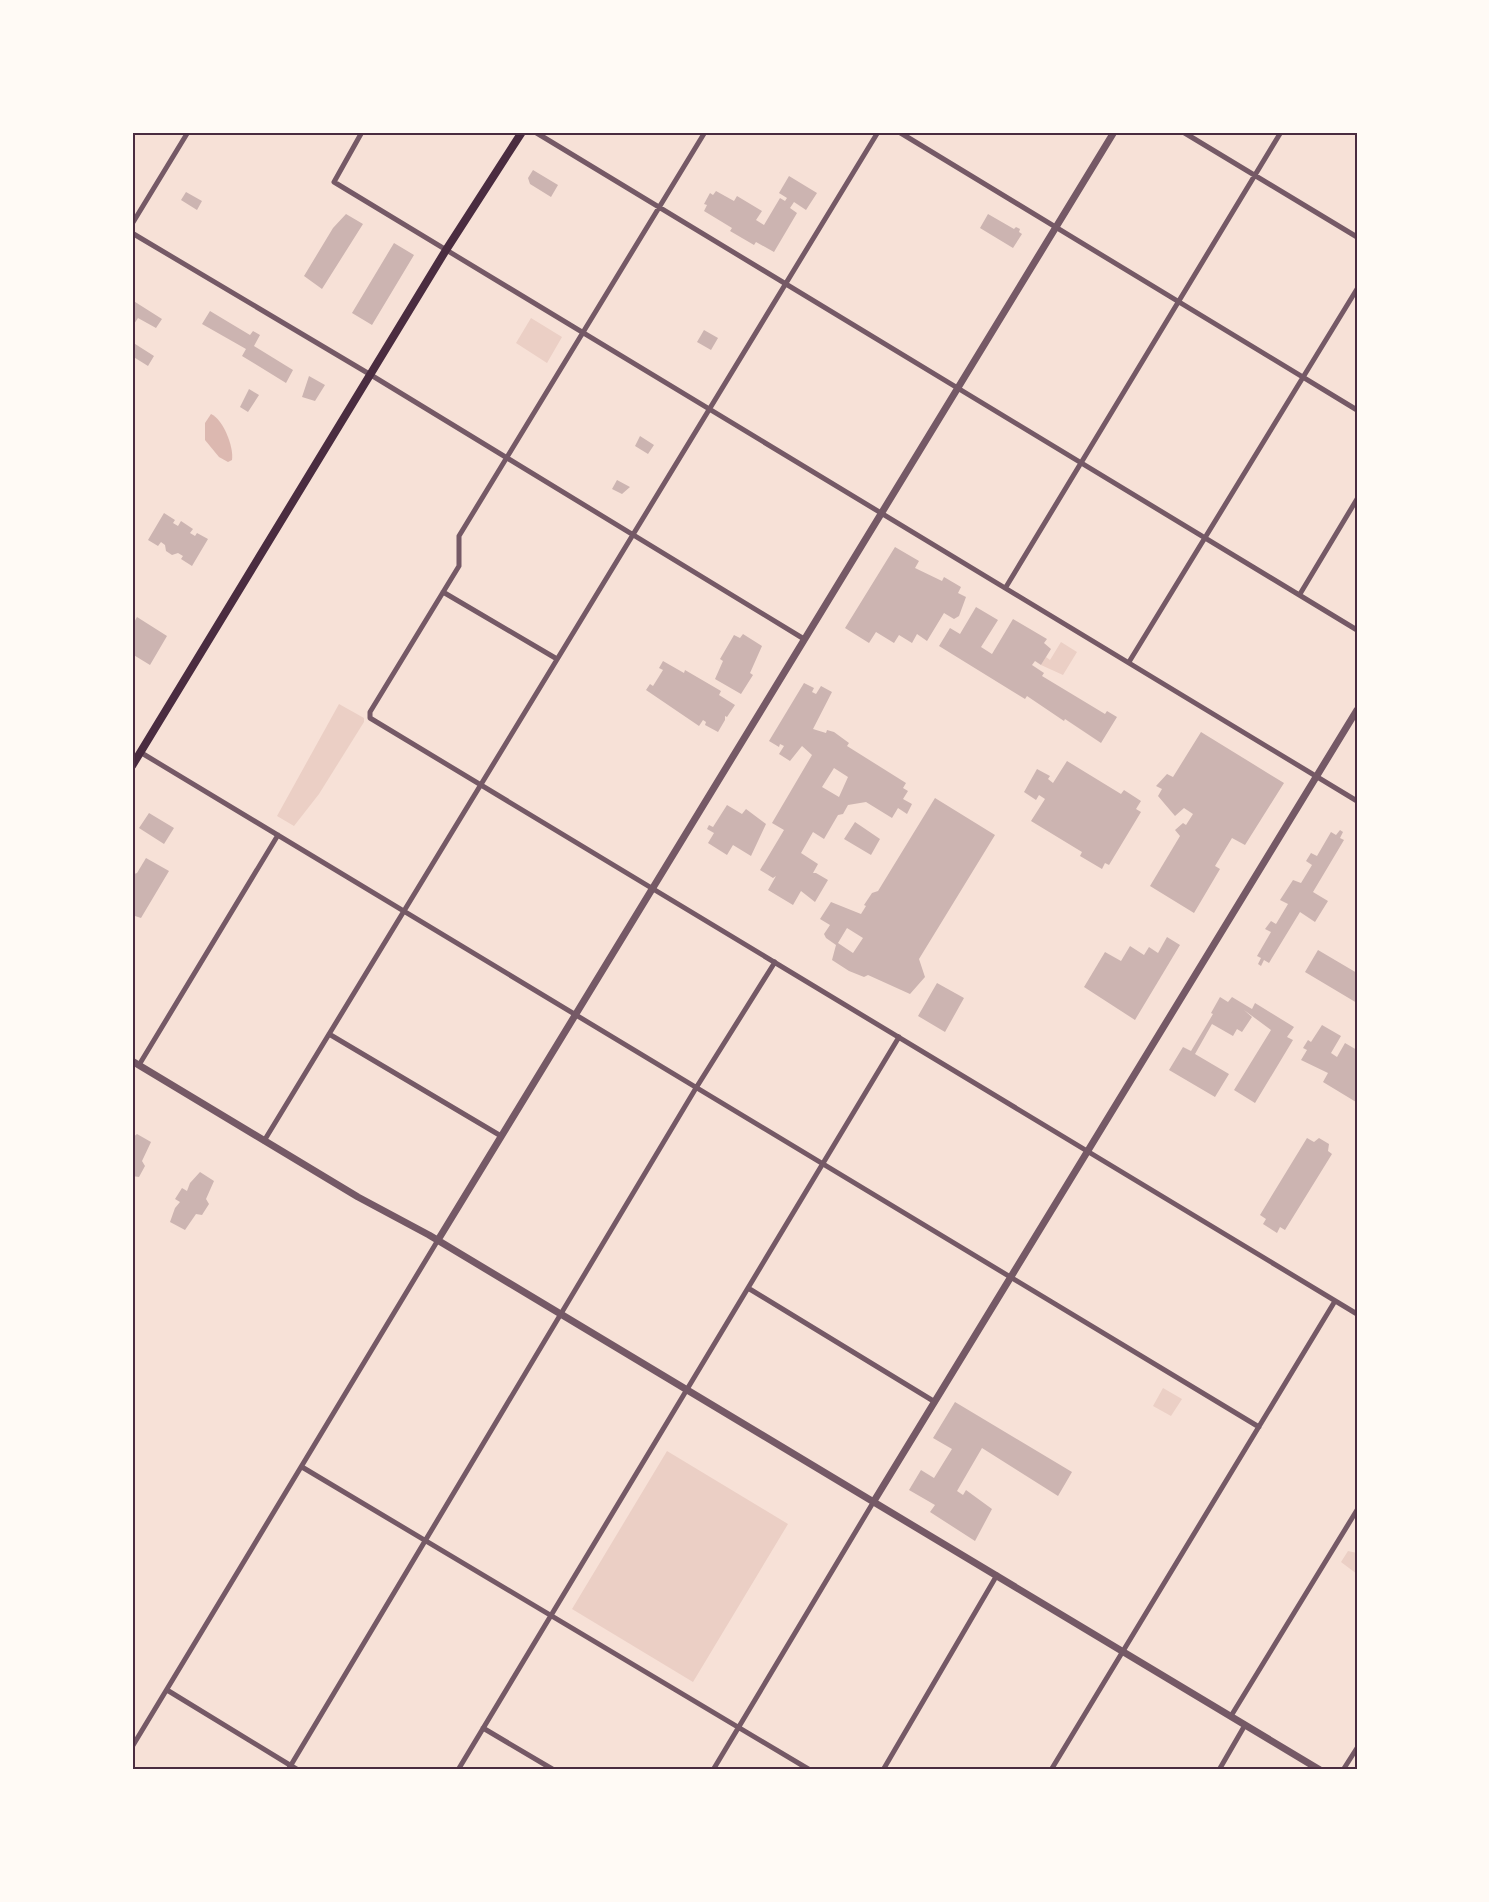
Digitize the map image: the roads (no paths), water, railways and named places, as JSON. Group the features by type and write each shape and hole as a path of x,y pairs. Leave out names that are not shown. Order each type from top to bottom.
{"main road":[{"path":"132,766 446,250 522,132"}],"street":[{"path":"132,224 188,132"},
{"path":"362,132 334,182 1357,801"},
{"path":"535,132 658,209 1357,630"},
{"path":"705,132 459,536 459,566 370,712 370,718 1357,1314"},
{"path":"264,1141 878,132"},
{"path":"899,132 1357,410"},
{"path":"132,1747 501,1136 804,639 884,513 956,389 1114,132"},
{"path":"1183,132 1357,237"},
{"path":"1006,587 1281,132"},
{"path":"132,233 371,375 804,639"},
{"path":"1129,662 1357,289"},
{"path":"1300,594 1357,499"},
{"path":"443,592 557,659"},
{"path":"713,1770 934,1402 1357,710"},
{"path":"140,752 1259,1427"},
{"path":"278,835 136,1063 264,1141 438,1240 1320,1770"},
{"path":"289,1768 427,1542 696,1088 775,962"},
{"path":"329,1034 501,1136"},
{"path":"458,1770 899,1037"},
{"path":"748,1288 934,1402"},
{"path":"1051,1770 1335,1301"},
{"path":"302,1467 810,1770"},
{"path":"1232,1716 1357,1510"},
{"path":"883,1770 997,1575"},
{"path":"167,1690 289,1768 298,1770"},
{"path":"1218,1770 1245,1725"},
{"path":"483,1728 554,1770"},
{"path":"1343,1770 1357,1748"}]}
